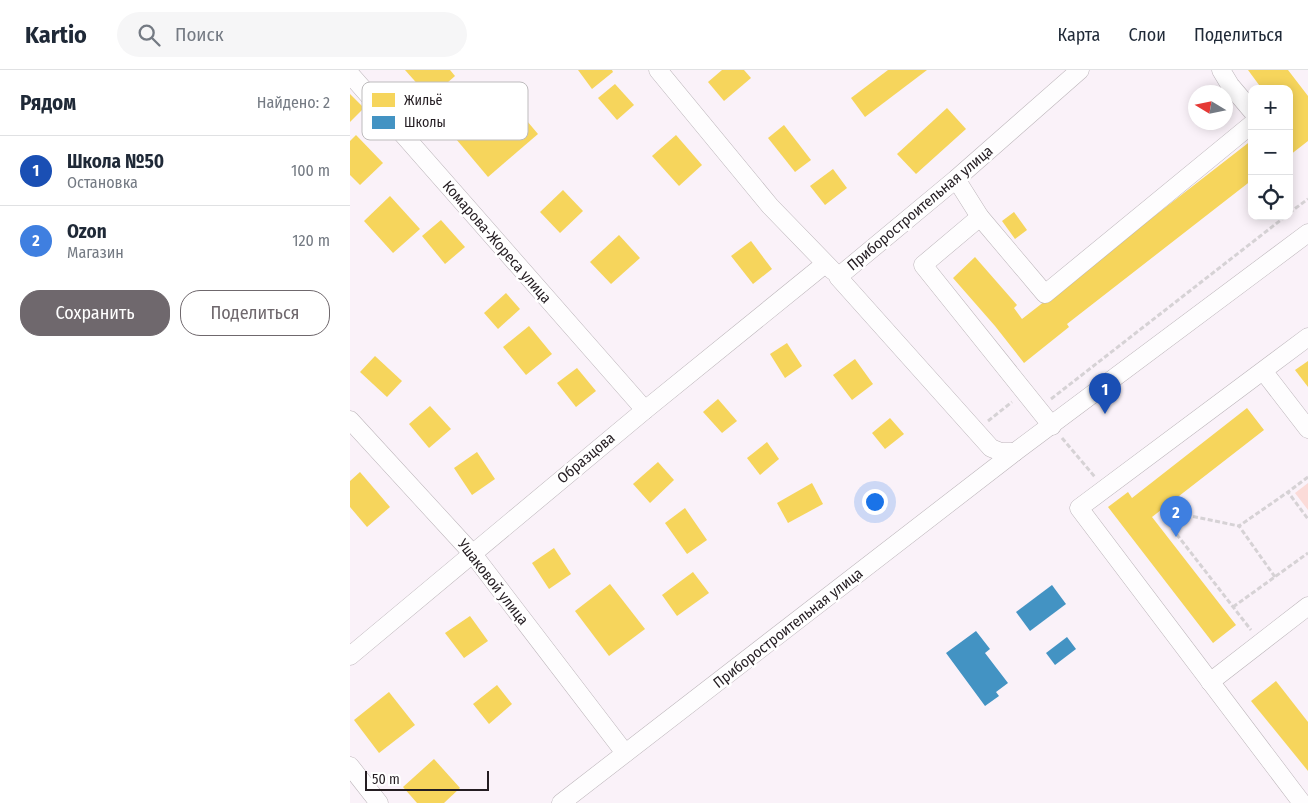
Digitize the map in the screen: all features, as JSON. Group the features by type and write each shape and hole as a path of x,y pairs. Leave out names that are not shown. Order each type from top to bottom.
{"street":[{"path":"658,70 770,206 838,277"},
{"name":"Приборостроительная улица","path":"1015,452 1001,452 991,448 838,277 956,179 1080,70"},
{"path":"1221,70 1230,85 1248,106"},
{"name":"Комарова-Жореса улица","path":"350,74 362,88"},
{"path":"956,179 980,217 1045,294 1248,127"},
{"name":"Комарова-Жореса улица","path":"408,140 645,410"},
{"path":"980,217 923,265 1052,426"},
{"name":"Приборостроительная улица","path":"561,803 1015,452 1308,233"},
{"name":"Образцова","path":"350,656 645,410 825,264"},
{"path":"1302,803 1079,508 1264,372 1308,337"},
{"path":"1264,372 1308,429"},
{"name":"Ушаковой улица","path":"350,420 472,553 625,753"},
{"path":"1210,682 1308,607"},
{"path":"350,766 379,803"}],"path":[{"path":"1293,210 1308,199"},
{"path":"1038,409 1281,220"},
{"path":"976,430 1024,392"},
{"path":"1052,426 1105,489"},
{"path":"1239,526 1308,477"},
{"path":"1288,492 1308,519"},
{"path":"1166,506 1171,512 1239,526 1275,577"},
{"path":"1171,512 1164,518 1260,643"},
{"path":"1233,607 1308,552"}],"shaded area":[{"path":"1308,483 1308,510 1295,493"}],"building: Жильё":[{"path":"405,70 450,70 455,76 448,82 416,82"},
{"path":"578,70 612,70 613,72 592,89"},
{"path":"722,70 744,70 751,78 724,101 708,82"},
{"path":"888,70 927,70 865,117 851,98"},
{"path":"1248,70 1288,70 1308,96 1308,141 1293,153 1293,85 1259,85"},
{"path":"615,84 634,105 617,120 598,98"},
{"path":"350,94 362,106 362,110 350,122"},
{"path":"947,108 966,129 916,174 897,154"},
{"path":"528,122 538,134 488,177 457,140 528,140"},
{"path":"784,125 811,160 795,172 768,138"},
{"path":"356,135 383,163 360,185 350,175 350,141"},
{"path":"676,135 702,165 679,186 652,156"},
{"path":"1248,143 1248,183 1067,324 1069,327 1024,363 953,278 975,257 1017,305 1014,308 1022,319"},
{"path":"833,169 847,188 825,205 810,186"},
{"path":"563,190 583,211 560,233 540,212"},
{"path":"390,196 420,229 393,253 364,221"},
{"path":"1014,212 1027,230 1015,239 1002,221"},
{"path":"441,220 465,247 445,264 422,236"},
{"path":"619,235 640,258 611,284 590,262"},
{"path":"751,241 772,269 753,284 731,256"},
{"path":"506,293 520,309 498,329 484,313"},
{"path":"529,326 552,354 526,375 503,347"},
{"path":"787,343 802,366 785,378 770,354"},
{"path":"375,356 402,381 387,397 360,372"},
{"path":"855,359 873,384 852,400 833,375"},
{"path":"1308,361 1308,387 1295,370"},
{"path":"577,368 596,391 576,407 557,383"},
{"path":"718,399 737,421 722,433 703,412"},
{"path":"430,406 451,429 429,448 409,424"},
{"path":"1247,408 1264,430 1152,517 1236,625 1213,643 1108,507 1128,492 1132,498"},
{"path":"890,418 904,434 885,449 872,433"},
{"path":"767,442 779,459 760,475 747,458"},
{"path":"477,452 495,479 472,495 454,468"},
{"path":"658,462 674,480 650,503 633,484"},
{"path":"360,472 390,507 367,527 350,507 350,481"},
{"path":"812,483 823,504 788,523 777,503"},
{"path":"685,508 707,540 687,554 665,523"},
{"path":"554,548 571,574 549,589 532,563"},
{"path":"693,572 709,593 677,616 662,595"},
{"path":"610,584 645,629 609,656 575,611"},
{"path":"470,616 488,641 464,658 445,633"},
{"path":"1276,681 1308,722 1308,771 1251,701"},
{"path":"497,685 512,704 489,724 473,704"},
{"path":"389,692 415,725 379,753 354,720"},
{"path":"434,759 460,788 444,803 417,803 403,787"}],"building: Школы":[{"path":"1052,585 1066,604 1030,631 1016,612"},
{"path":"976,631 990,649 985,653 1008,683 996,692 999,696 985,706 946,653"},
{"path":"1067,637 1076,649 1055,665 1046,653"}],"place":[{"name":"Школа №50","path":"1105,414"},
{"name":"Ozon","path":"1176,537"}]}
